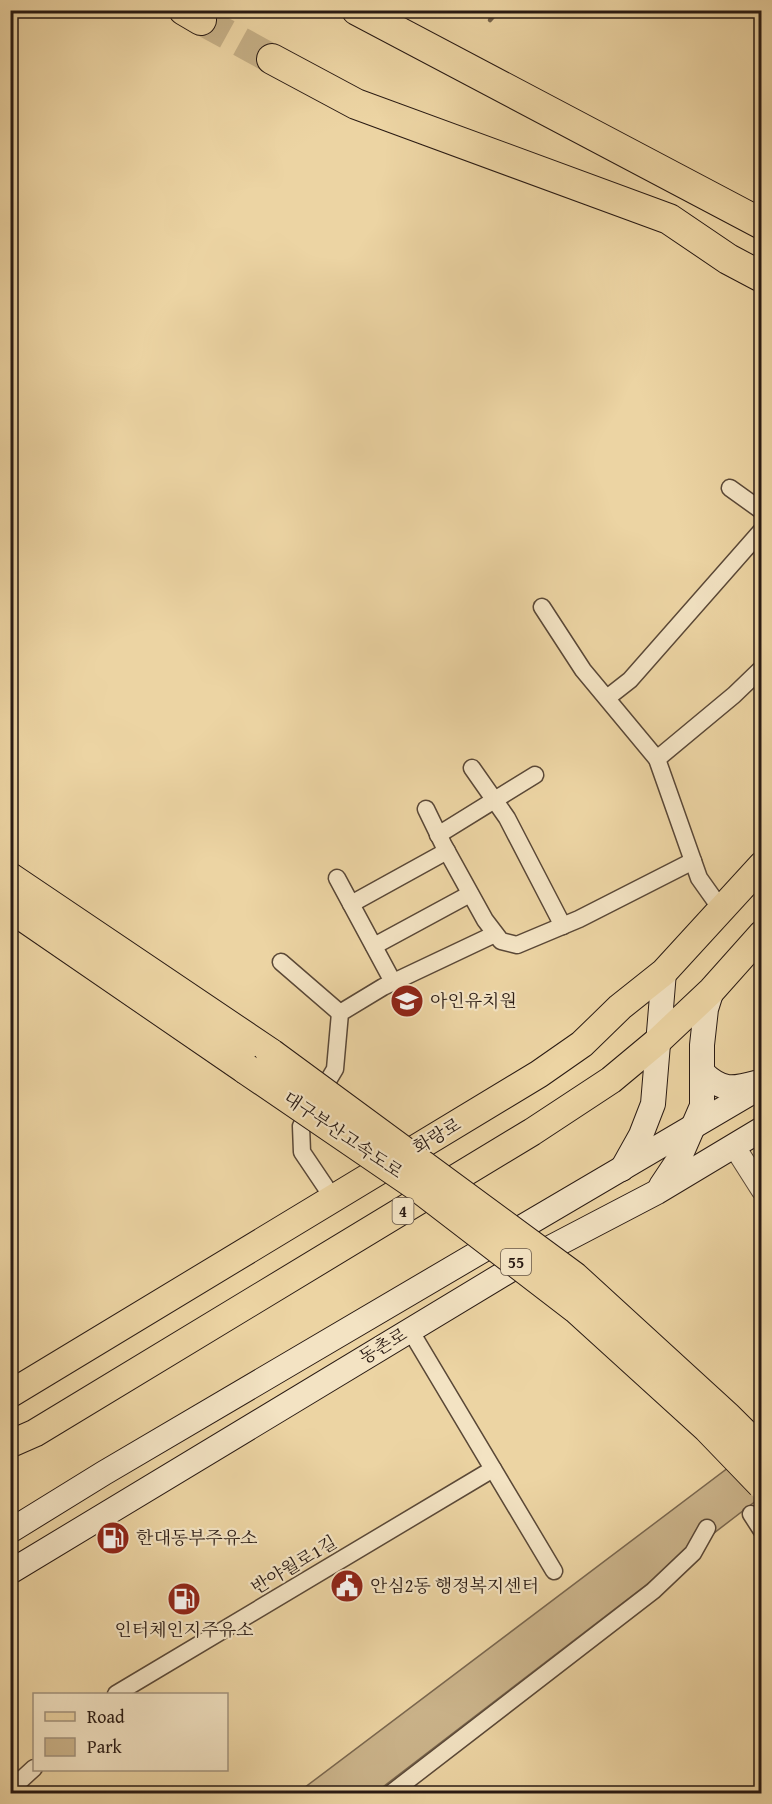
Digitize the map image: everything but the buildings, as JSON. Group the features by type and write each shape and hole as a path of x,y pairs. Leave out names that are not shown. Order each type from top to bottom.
{"highway":[{"path":"357,10 762,224"},
{"path":"272,58 356,104 669,219 762,259"},
{"path":"692,189 762,242"},
{"path":"669,219 728,259 762,277"},
{"name":"대구부산고속도로","path":"10,878 259,1061 574,1277 719,1409 762,1452"},
{"name":"대구부산고속도로","path":"10,907 259,1061 576,1308 708,1428 762,1484"}],"main road":[{"name":"화랑로","path":"10,1394 539,1074 582,1044 620,1007 664,972 762,865"},
{"name":"4","path":"10,1444 35,1433 532,1132 611,1080 659,1040 712,990 762,934"},
{"path":"622,1170 641,1135 653,1104 664,972"},
{"path":"712,990 706,1009 703,1036 702,1106 705,1120 734,1146"},
{"path":"703,1072 717,1085 726,1087 762,1082"},
{"path":"13,1527 762,1086"},
{"path":"657,1192 705,1120"},
{"name":"동촌로","path":"10,1572 525,1261 657,1192 762,1129"}],"street":[{"path":"730,488 762,511"},
{"path":"608,699 630,680 762,530"},
{"path":"542,607 583,669 657,759 699,878 721,909"},
{"path":"657,759 734,695 762,668"},
{"path":"472,768 507,818 563,926"},
{"path":"438,835 535,775"},
{"path":"426,808 438,835 485,920 501,941 517,945 563,926 693,861"},
{"path":"351,904 447,851"},
{"path":"338,878 393,982"},
{"path":"374,946 470,894"},
{"path":"340,1013 393,982 495,934"},
{"path":"281,962 340,1013"},
{"path":"333,1198 302,1152 301,1126 335,1069 340,1013"},
{"path":"734,1146 762,1190"},
{"path":"410,1330 554,1571"},
{"name":"반야월로1길","path":"119,1693 493,1469"},
{"path":"751,1514 762,1531"},
{"path":"390,1794 653,1591 693,1553 707,1528"},
{"path":"10,1790 33,1769"}],"green space":[{"path":"761,1443 761,1497 375,1793 296,1794"}],"waterway":[{"path":"490,20 499,10"}],"tunnel":[{"path":"201,20 272,59"}],"place":[{"name":"아인유치원","path":"407,1001"},
{"name":"한대동부주유소","path":"113,1538"},
{"name":"안심2동 행정복지센터","path":"347,1586"},
{"name":"인터체인지주유소","path":"184,1599"}]}
